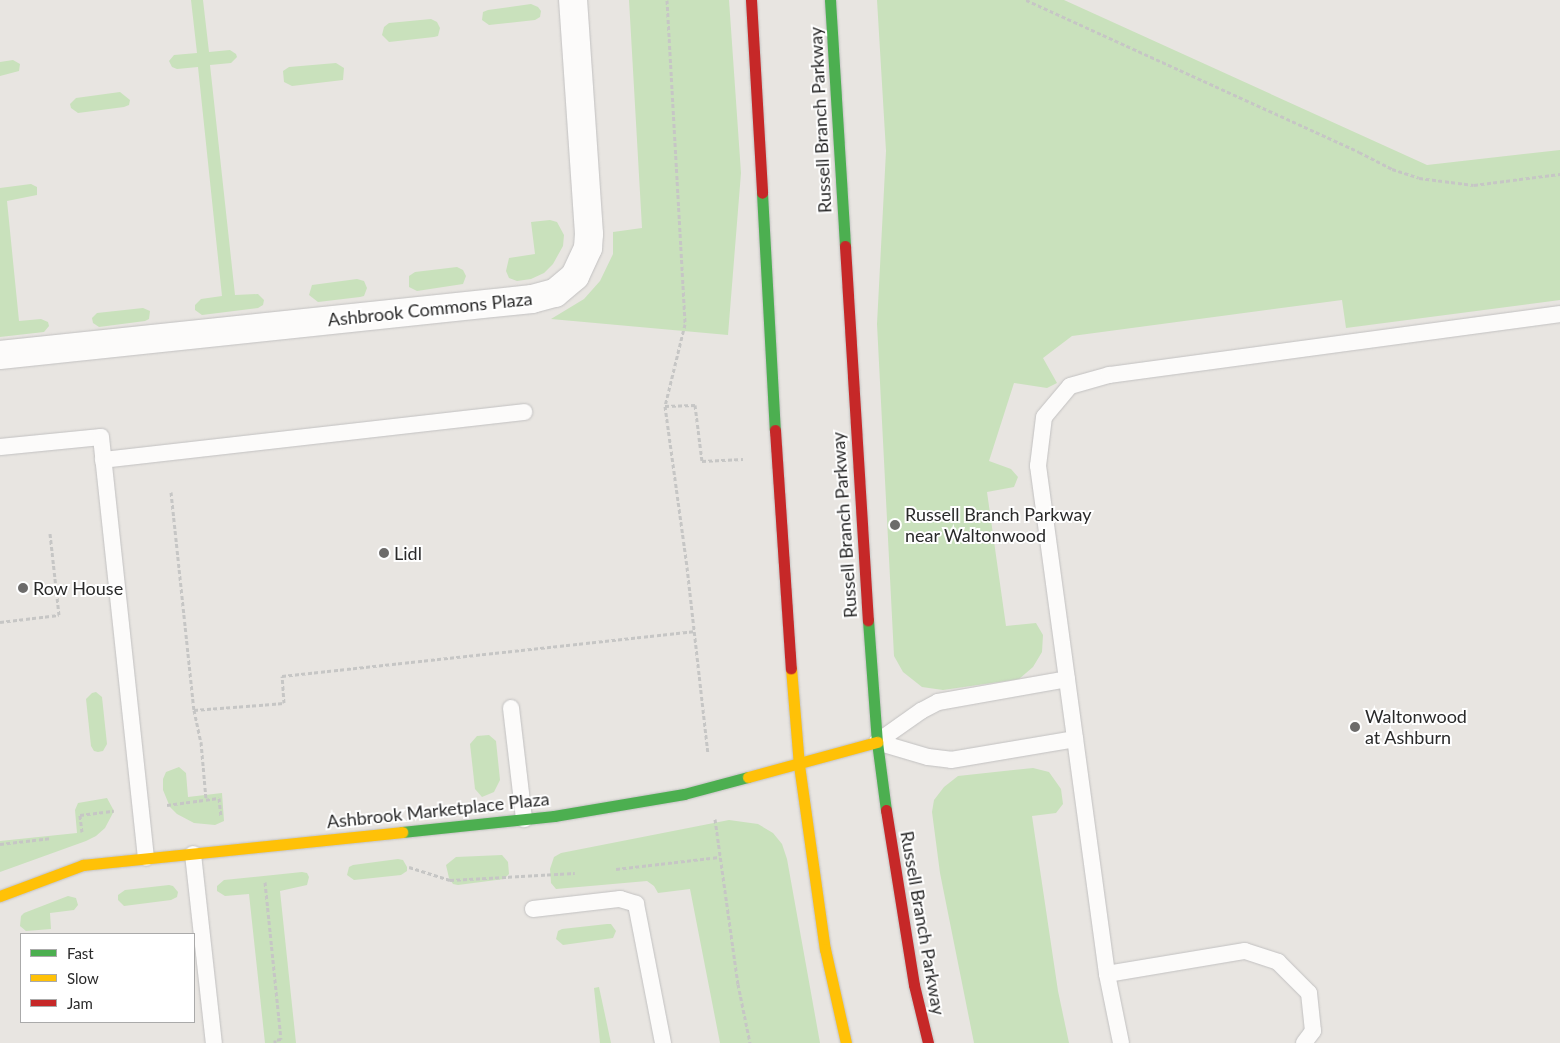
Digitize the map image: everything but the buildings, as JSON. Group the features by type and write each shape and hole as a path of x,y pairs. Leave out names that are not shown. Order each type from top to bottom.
{"main road":[{"path":"751,0 777,457 799,765 825,949 846,1043"},
{"name":"Russell Branch Parkway","path":"830,0 863,549 877,742 894,869 914,985 928,1043"},
{"name":"Ashbrook Marketplace Plaza","path":"0,896 83,865 524,819 637,802 712,787 799,765 877,742"}],"street":[{"name":"Ashbrook Commons Plaza","path":"0,355 532,299 555,293 575,276 588,248 590,234 573,0"}],"lane":[{"path":"1121,1043 1107,974 1038,466 1044,417 1070,386 1109,375 1560,314"},
{"path":"103,460 524,412"},
{"path":"0,447 101,436 146,858"},
{"path":"877,742 921,711 938,702 1067,679"},
{"path":"511,708 524,819"},
{"path":"877,742 928,757 950,760 1075,739"},
{"path":"193,854 214,1043"},
{"path":"533,909 620,899 636,904 663,1043"},
{"path":"1107,974 1245,951 1278,962 1310,993 1313,1030 1304,1043"}],"path":[{"path":"667,0 685,324 665,406 694,630 722,877 738,984 750,1043"},
{"path":"1026,0 1359,152 1392,169 1419,178 1474,185 1560,174"},
{"path":"665,406 695,405 702,461 777,457"},
{"path":"171,492 194,710 201,742 206,799"},
{"path":"0,622 59,614 50,533"},
{"path":"194,710 284,703 282,676 694,630"},
{"path":"265,882 281,1039 275,1040 275,1043"}],"green space":[{"path":"191,0 203,0 209,52 230,50 237,57 231,63 210,65 235,295 258,294 264,300 263,305 258,308 202,315 195,310 195,305 201,299 222,296 198,67 177,69 172,67 169,61 174,55 197,53"},
{"path":"629,0 729,0 741,173 728,335 551,319 584,299 600,281 613,254 613,232 642,228"},
{"path":"877,0 1064,0 1427,165 1560,150 1560,300 1346,328 1342,300 1072,336 1043,358 1057,383 1047,388 1014,383 989,461 1011,469 1018,477 1014,487 987,492 1006,626 1036,623 1043,635 1042,652 1033,667 1019,679 943,690 922,687 903,672 894,656 877,324 886,151"},
{"path":"531,4 538,7 541,11 540,17 535,20 489,25 482,20 483,12 488,10"},
{"path":"431,19 437,22 440,28 438,36 389,42 382,35 384,27 389,23"},
{"path":"13,60 20,64 19,71 0,76 0,62"},
{"path":"336,63 344,68 343,80 292,86 284,82 283,71 289,67"},
{"path":"120,92 130,100 129,105 78,113 71,108 70,104 76,98"},
{"path":"31,184 37,187 37,195 7,201 19,321 41,319 48,322 49,326 44,332 0,337 0,188"},
{"path":"550,220 557,222 564,235 563,246 553,264 544,273 531,279 517,281 509,278 506,271 509,258 535,254 531,222"},
{"path":"457,267 463,270 466,276 463,284 417,291 409,287 409,276 415,272"},
{"path":"357,279 364,281 367,288 364,296 318,302 309,295 312,285"},
{"path":"143,308 150,311 149,319 145,321 99,327 93,323 92,318 97,313"},
{"path":"96,692 102,697 107,744 103,751 98,752 94,751 91,746 86,699"},
{"path":"489,735 496,741 500,780 494,792 482,797 475,789 470,744 477,736"},
{"path":"179,767 186,773 188,797 222,793 224,821 215,825 194,823 177,814 170,807 163,790 163,779 166,772"},
{"path":"1033,768 1049,772 1061,789 1063,804 1056,813 1032,816 1058,991 1069,1043 974,1043 940,873 932,812 934,800 944,787 958,776"},
{"path":"107,798 114,811 105,828 96,836 0,872 0,841 77,833 75,810 78,803"},
{"path":"729,820 758,824 773,833 782,844 787,859 820,1043 720,1043 690,889 658,893 654,886 647,881 556,889 551,883 550,869 554,857 561,853"},
{"path":"502,855 508,862 509,874 504,879 458,885 453,884 449,878 446,865 456,857"},
{"path":"403,860 407,867 407,871 401,875 354,880 347,875 349,867 353,865"},
{"path":"307,873 309,877 307,885 280,891 296,1043 265,1043 249,894 225,896 217,891 217,886 224,880"},
{"path":"173,886 178,892 177,897 171,900 124,906 118,900 118,895 125,890"},
{"path":"68,896 76,898 78,905 74,910 50,913 51,929 26,931 20,926 21,916 24,913"},
{"path":"611,924 616,931 613,938 563,945 556,939 558,931 562,929"},
{"path":"599,987 611,1043 600,1043 594,988"}],"traffic: fast":[{"path":"830,0 845,246"},
{"path":"762,193 775,430"},
{"path":"868,620 877,742 886,810"},
{"path":"402,832 554,816 684,794 748,777"}],"traffic: slow":[{"path":"791,668 799,765 825,949 846,1043"},
{"path":"748,777 877,742"},
{"path":"0,896 83,865 402,832"}],"traffic: jam":[{"path":"751,0 762,193"},
{"path":"845,246 868,620"},
{"path":"775,430 791,668"},
{"path":"886,810 914,985 928,1043"}],"place":[{"name":"Russell Branch Parkway near Waltonwood","path":"895,525"},
{"name":"Lidl","path":"384,553"},
{"name":"Row House","path":"23,588"},
{"name":"Waltonwood at Ashburn","path":"1355,727"}]}
